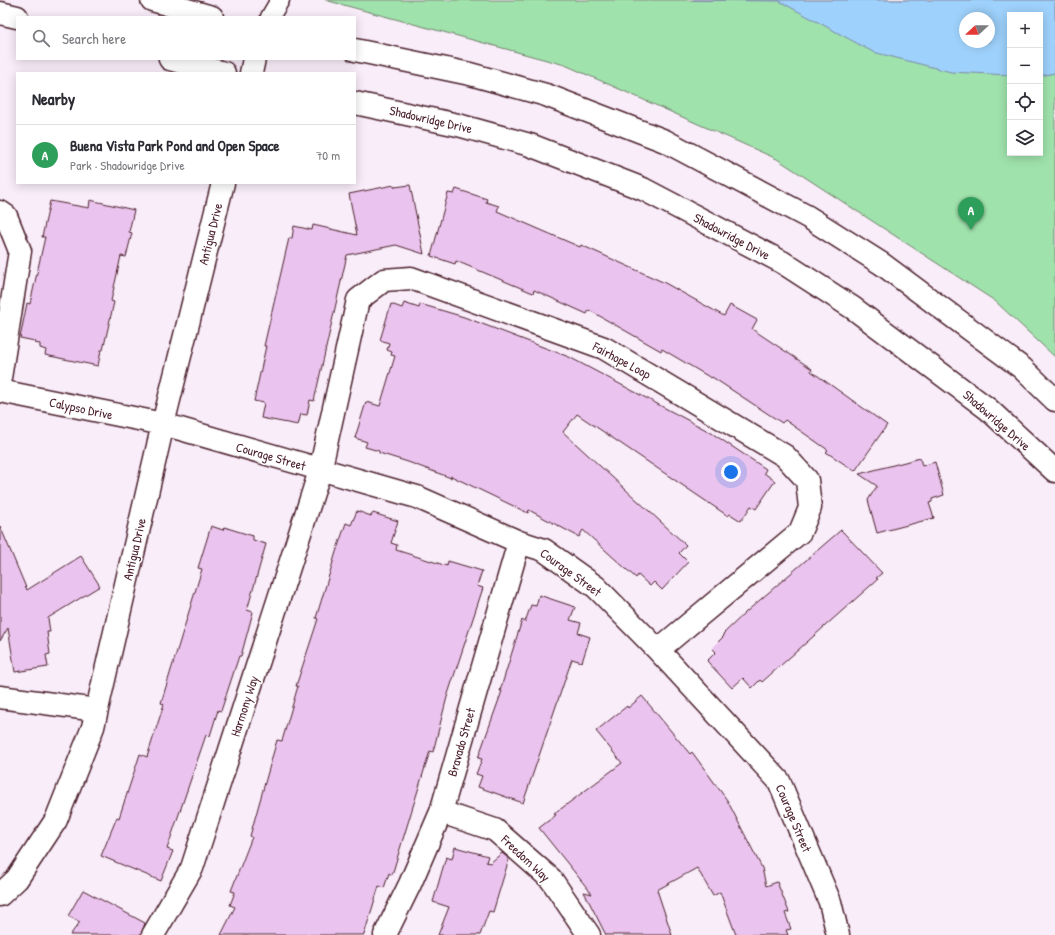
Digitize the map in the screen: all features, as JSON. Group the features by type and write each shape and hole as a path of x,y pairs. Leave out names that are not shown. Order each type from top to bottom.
{"street":[{"path":"152,0 208,16"},
{"path":"0,13 16,17"},
{"path":"356,50 470,74 546,95 665,141 808,217 882,264 1022,368 1055,400"},
{"path":"174,60 220,72"},
{"path":"251,72 254,60"},
{"name":"Shadowridge Drive","path":"356,103 458,125 530,144 643,189 775,259 853,308 988,409 1055,471"},
{"name":"Antigua Drive","path":"0,895 17,879 56,820 93,727 163,424 223,184"},
{"path":"0,212 6,216 20,251 0,378"},
{"name":"Fairhope Loop","path":"320,471 358,300 384,280 411,278 604,348 785,456 807,480 810,508 800,532 658,650"},
{"name":"Calypso Drive","path":"0,391 163,424"},
{"name":"Courage Street","path":"163,424 320,471 417,497 519,542 544,550 596,587 658,650 779,781 830,902 838,935"},
{"name":"Harmony Way","path":"153,935 192,868 320,471"},
{"name":"Bravado Street","path":"384,935 410,884 441,812 519,542"},
{"path":"0,697 97,710"},
{"name":"Freedom Way","path":"441,812 495,830 551,880 589,935"}],"lane":[{"path":"271,16 280,0"}],"green space":[{"path":"325,0 1055,0 1055,357 995,301 777,159 565,65"}],"water":[{"path":"693,0 1055,0 1055,73 1043,75 1043,12 1007,12 1007,75 951,72 873,52 779,1"}],"building":[{"path":"394,185 395,187 410,185 424,254 396,245 347,255 314,401 310,400 307,415 301,414 298,425 261,418 264,403 254,401 266,346 264,346 289,238 292,238 294,226 312,230 313,225 357,235 349,194"},
{"path":"456,189 487,199 486,202 499,206 497,211 580,247 581,245 665,283 724,316 730,305 757,320 752,329 812,369 811,371 887,425 855,471 826,452 828,450 785,420 782,423 712,377 711,378 662,349 661,351 589,310 587,314 534,290 533,293 456,261 455,264 431,256 448,193 454,194"},
{"path":"90,200 134,210 129,232 132,233 126,257 121,256 111,301 114,302 98,366 45,355 46,350 40,348 40,344 34,343 35,341 20,338 27,303 30,304 45,237 42,237 50,201 89,208"},
{"path":"404,303 419,308 420,304 464,317 569,357 710,432 766,469 764,473 775,481 756,509 751,506 741,521 730,514 728,516 577,414 563,432 686,545 679,553 688,562 662,590 654,582 650,586 638,575 636,578 583,530 579,537 529,510 528,513 451,476 451,478 379,453 379,451 365,447 367,442 355,438 366,402 380,406 395,356 391,355 392,352 387,350 389,343 380,340 391,304 402,308"},
{"path":"920,458 922,466 935,462 944,495 932,499 932,502 929,503 934,518 877,533 868,500 877,486 859,474"},
{"path":"357,511 371,516 373,513 398,521 391,543 397,545 396,550 447,566 448,561 482,571 477,586 483,588 447,697 433,752 430,751 392,875 389,873 384,888 379,886 364,935 221,935 235,907 230,905 235,892 231,891 252,837 250,836 277,740 282,741 298,686 296,686 318,619 316,618 336,552 346,523 351,525"},
{"path":"0,526 27,590 81,556 100,586 48,618 50,632 47,632 50,654 46,655 48,667 15,672 8,628 0,641"},
{"path":"211,526 223,530 224,527 253,536 253,540 266,544 247,610 253,612 241,656 239,656 221,711 218,710 210,736 206,735 167,849 173,851 161,881 101,856 117,817 119,818 140,754 147,757 164,704 161,703 202,569 198,568"},
{"path":"841,530 882,573 876,578 878,579 762,682 760,680 752,688 743,678 732,688 707,661 716,652 712,648 724,636 723,634 746,612"},
{"path":"539,595 575,607 570,620 581,623 578,633 590,637 582,662 572,659 523,803 478,787 482,776 476,774 482,759 478,758 502,691 500,691 522,620 525,622 531,605 536,606"},
{"path":"642,696 690,754 692,752 727,800 762,868 766,886 777,882 789,912 785,913 791,929 786,930 788,935 736,935 720,892 713,896 697,868 657,890 672,935 606,935 584,892 592,894 539,828 556,815 554,814 622,763 596,731"},
{"path":"455,847 488,856 486,862 490,863 502,853 509,859 493,912 489,911 480,935 438,935 449,907 433,902 446,857 452,859"},
{"path":"83,890 145,923 141,935 70,935 80,922 68,916"}],"place":[{"name":"Buena Vista Park Pond and Open Space","path":"971,230"}]}
